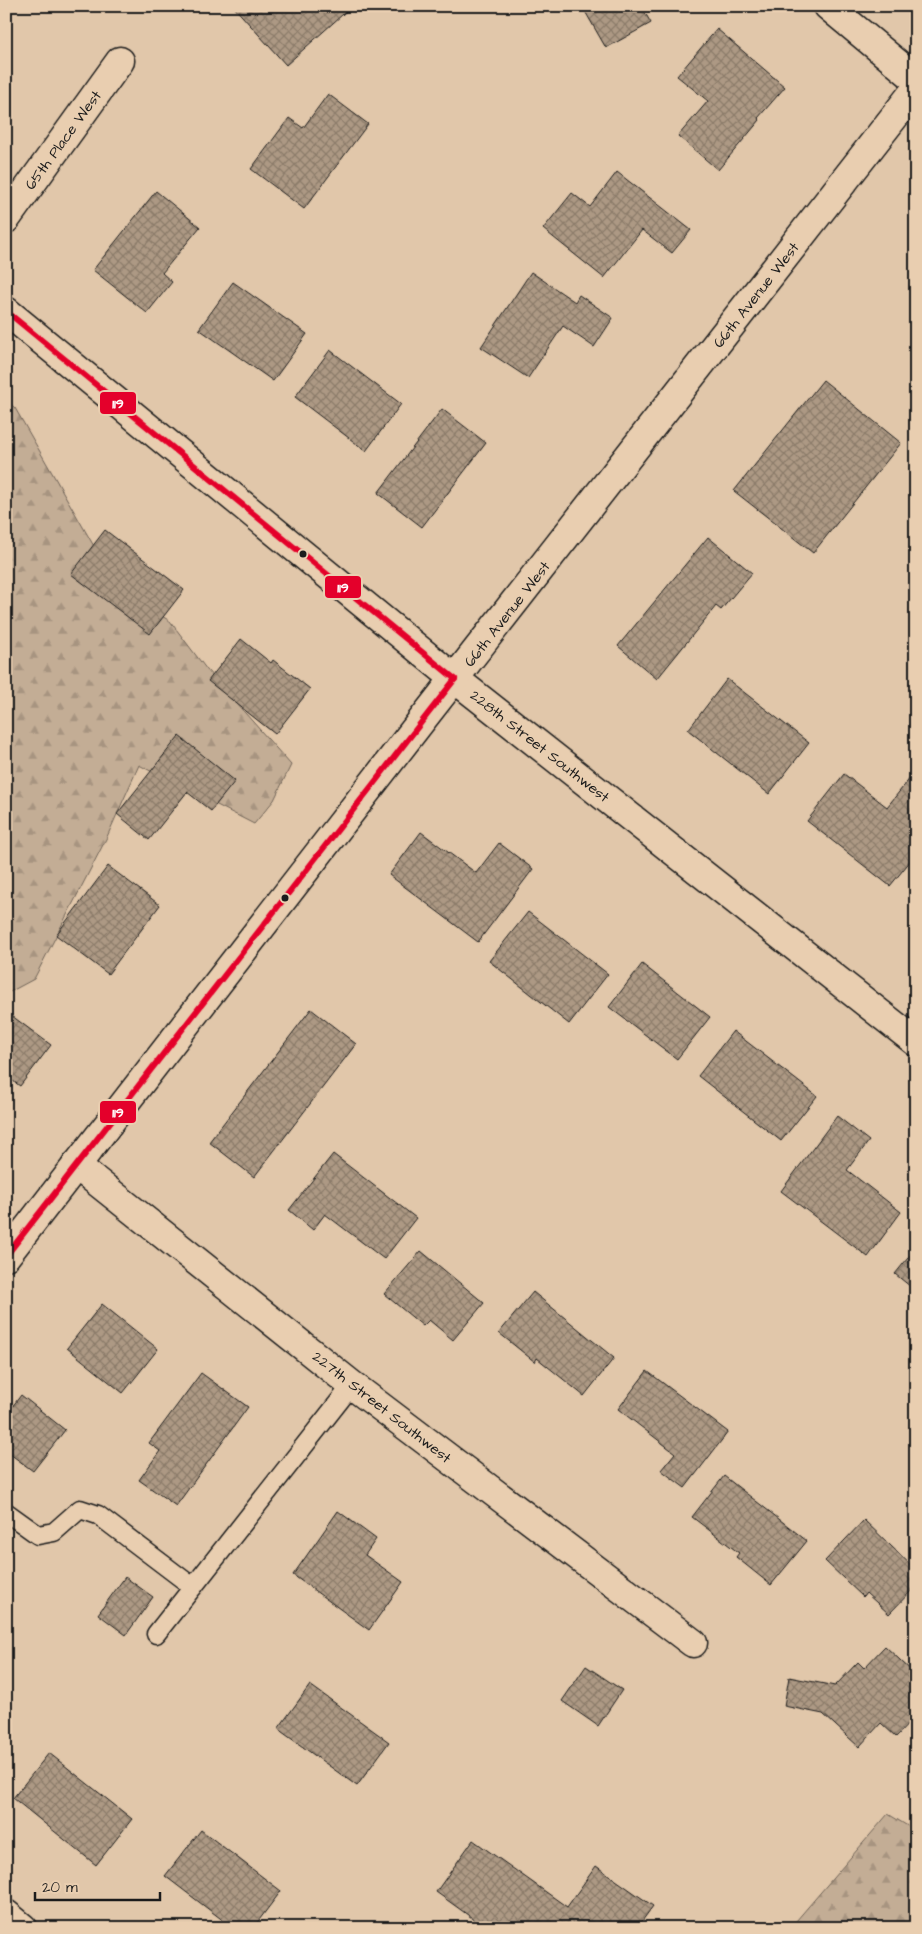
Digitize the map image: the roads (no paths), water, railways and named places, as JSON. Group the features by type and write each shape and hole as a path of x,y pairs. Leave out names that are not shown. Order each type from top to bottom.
{"street":[{"path":"828,6 916,80"},
{"name":"65th Place West","path":"6,219 120,61"},
{"name":"66th Avenue West","path":"6,1256 916,90"},
{"name":"228th Street Southwest","path":"6,311 455,679 916,1042"},
{"name":"227th Street Southwest","path":"76,1165 352,1385 693,1643"},
{"path":"6,1914 23,1928"}],"lane":[{"path":"156,1634 352,1385"},
{"path":"6,1512 38,1535 54,1532 80,1510 98,1515 194,1587"}]}
